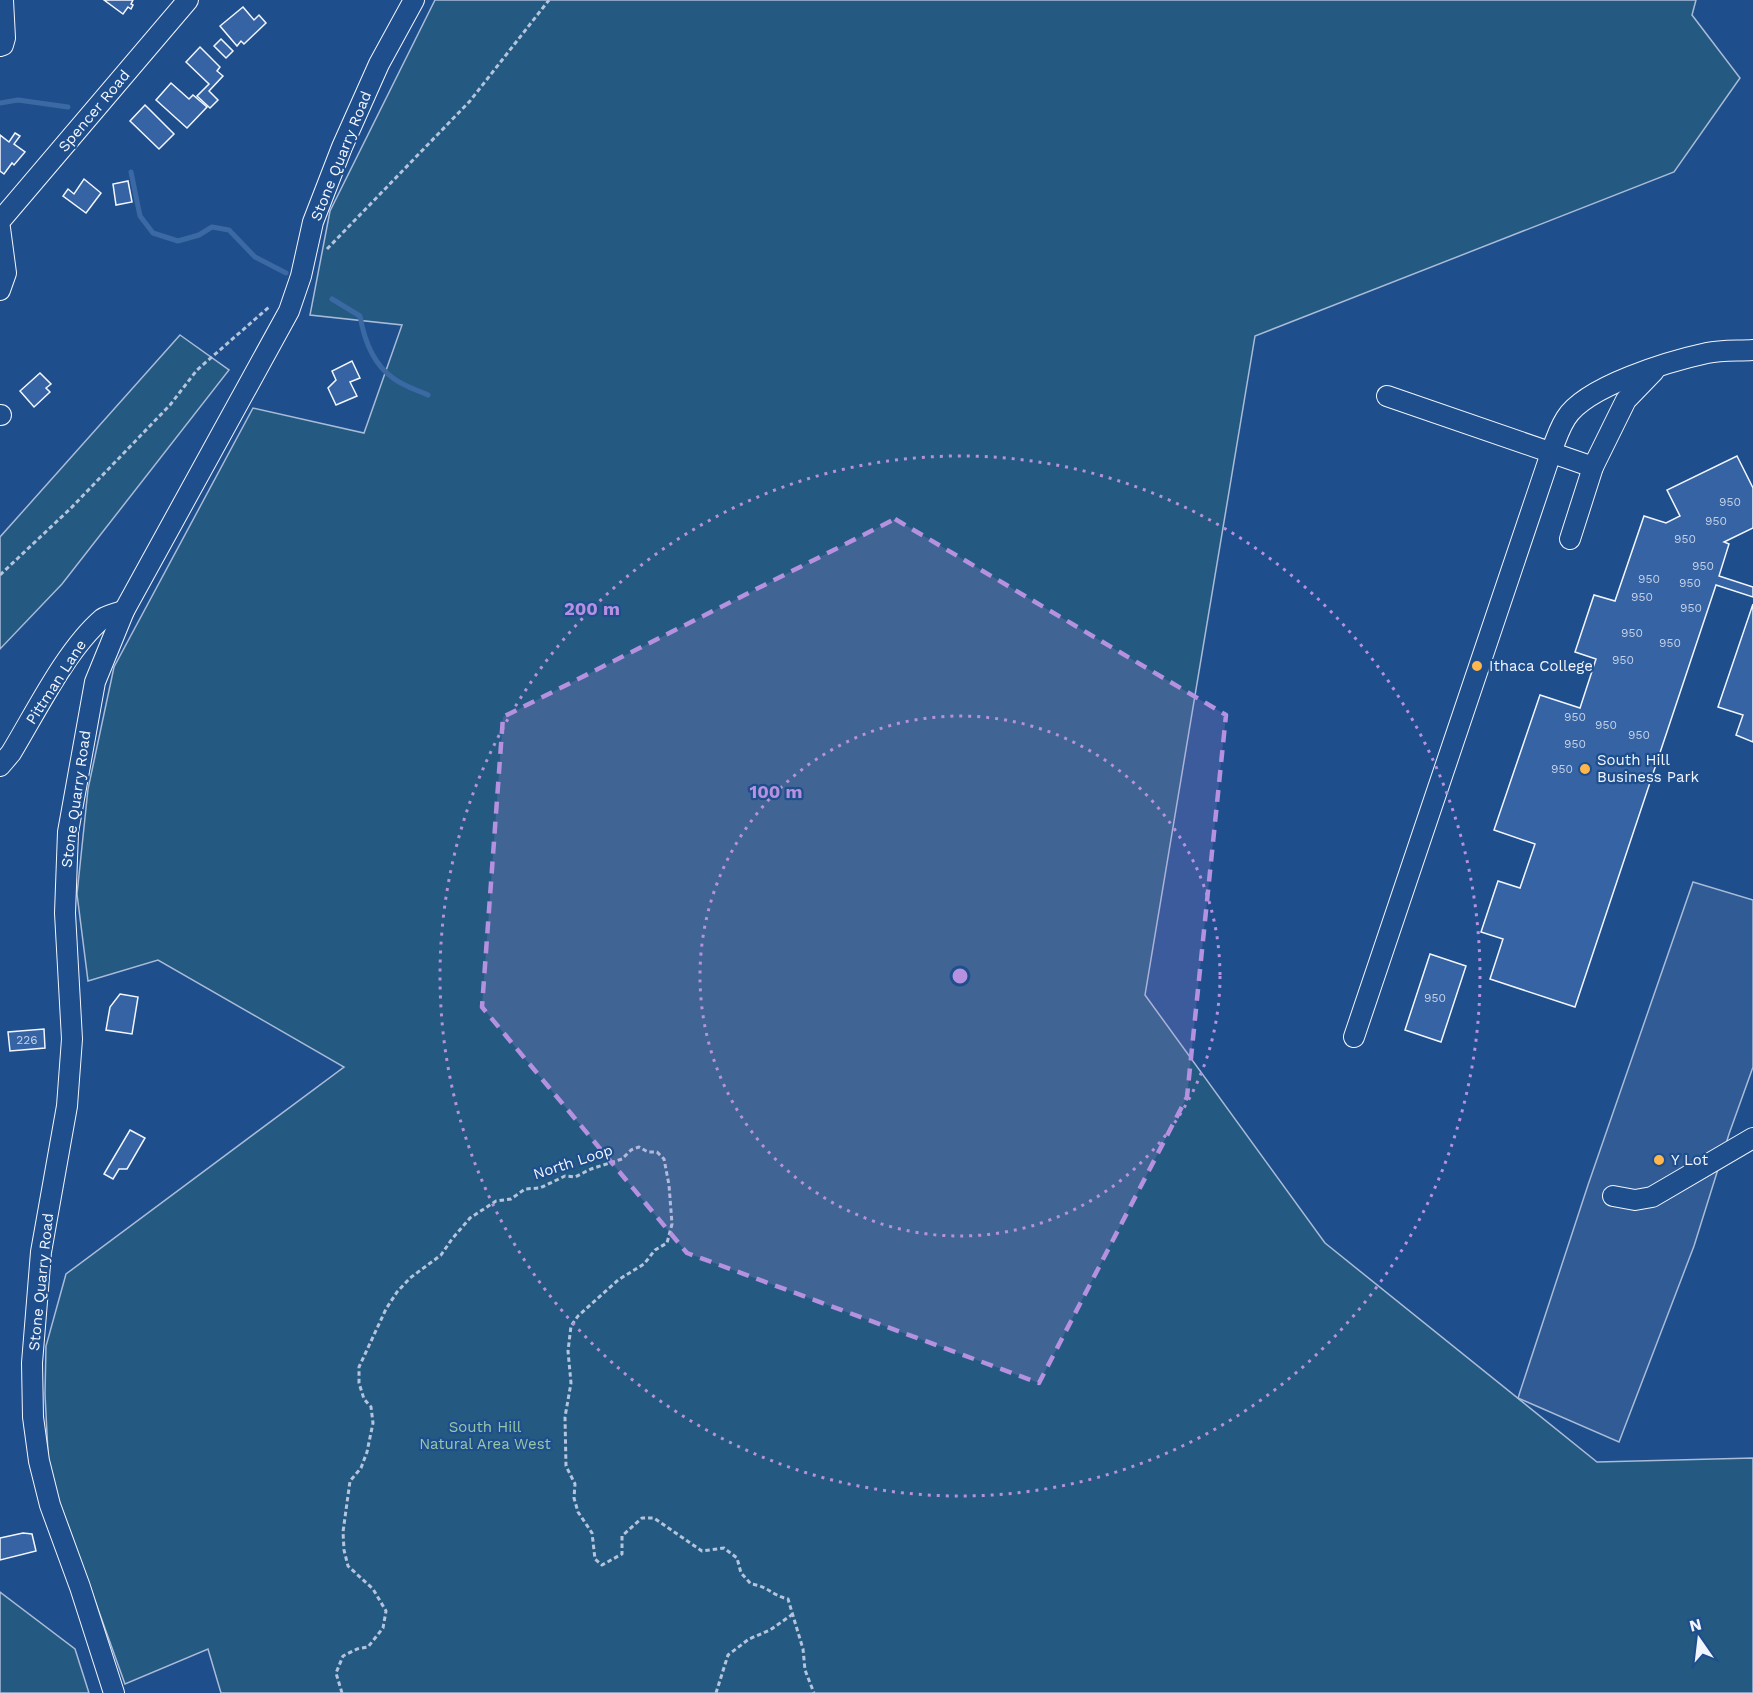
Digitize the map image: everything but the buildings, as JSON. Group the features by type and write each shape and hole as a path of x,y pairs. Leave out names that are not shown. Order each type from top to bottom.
{"street":[{"path":"0,46 3,45 5,38 3,0"},
{"name":"Spencer Road","path":"0,221 188,0"},
{"name":"Stone Quarry Road","path":"114,1693 50,1505 39,1461 32,1363 41,1252 67,1106 72,1039 65,913 69,832 95,682 124,611 289,310 301,276 313,222 342,147 379,64 414,0"},
{"path":"0,228 6,273 0,290"},
{"path":"1354,1037 1551,453 1566,417 1584,401 1610,386 1657,367 1708,353 1753,350"},
{"path":"1570,539 1593,467 1626,400 1657,367"},
{"path":"1387,396 1593,467"},
{"name":"Pittman Lane","path":"0,766 11,753 64,665 87,635 104,617 124,611"},
{"path":"1613,1196 1635,1200 1652,1197 1753,1138"}],"path":[{"path":"324,252 470,101 549,0"},
{"path":"0,575 71,508 170,405 197,370 274,304"},
{"name":"North Loop","path":"342,1693 336,1673 343,1656 357,1649 368,1647 383,1628 386,1611 373,1589 348,1566 343,1532 350,1481 361,1468 373,1424 371,1407 364,1399 359,1383 360,1367 386,1309 410,1278 441,1255 470,1218 496,1201 511,1199 525,1189 540,1188 565,1176 576,1177 591,1169 622,1159 631,1150 639,1147 648,1152 657,1152 664,1159 672,1224 667,1243 655,1250 644,1263 618,1280 578,1316 571,1326 568,1351 571,1383 565,1417 566,1466 575,1484 574,1498 578,1512 592,1533 595,1559 602,1565 622,1554 622,1536 630,1528 642,1518 654,1518 702,1551 724,1548 737,1558 741,1573 751,1584 764,1586 774,1596 788,1599 793,1614"},
{"path":"716,1693 728,1655 749,1639 770,1630 793,1614 803,1649 805,1670 814,1693"}],"highlighted area":[{"path":"895,519 1226,715 1187,1097 1039,1383 687,1253 482,1007 503,717"}],"green space":[{"name":"South Hill Natural Area West","path":"435,0 1696,0 1692,15 1740,78 1674,172 1255,336 1145,995 1325,1243 1597,1462 1753,1458 1753,1693 221,1693 208,1649 125,1684 49,1473 45,1394 46,1346 66,1274 344,1067 158,960 88,981 77,894 88,789 114,667 253,408 364,433 402,325 310,315 330,211"},
{"path":"180,335 229,370 62,584 0,649 0,537"},
{"path":"0,1592 75,1649 89,1693 0,1693"}],"shaded area":[{"name":"Y Lot","path":"1693,882 1753,900 1753,1067 1729,1134 1694,1246 1619,1442 1518,1398 1588,1185"}],"waterway":[{"path":"0,103 18,100 68,107"},
{"path":"131,172 140,216 153,233 178,241 199,235 212,227 229,230 255,257 286,273"},
{"path":"332,299 360,316 370,350 380,366 401,383 428,395"}],"place":[{"name":"Ithaca College","path":"1477,666"},
{"name":"South Hill Business Park","path":"1585,769"},
{"name":"Y Lot","path":"1659,1160"}]}
